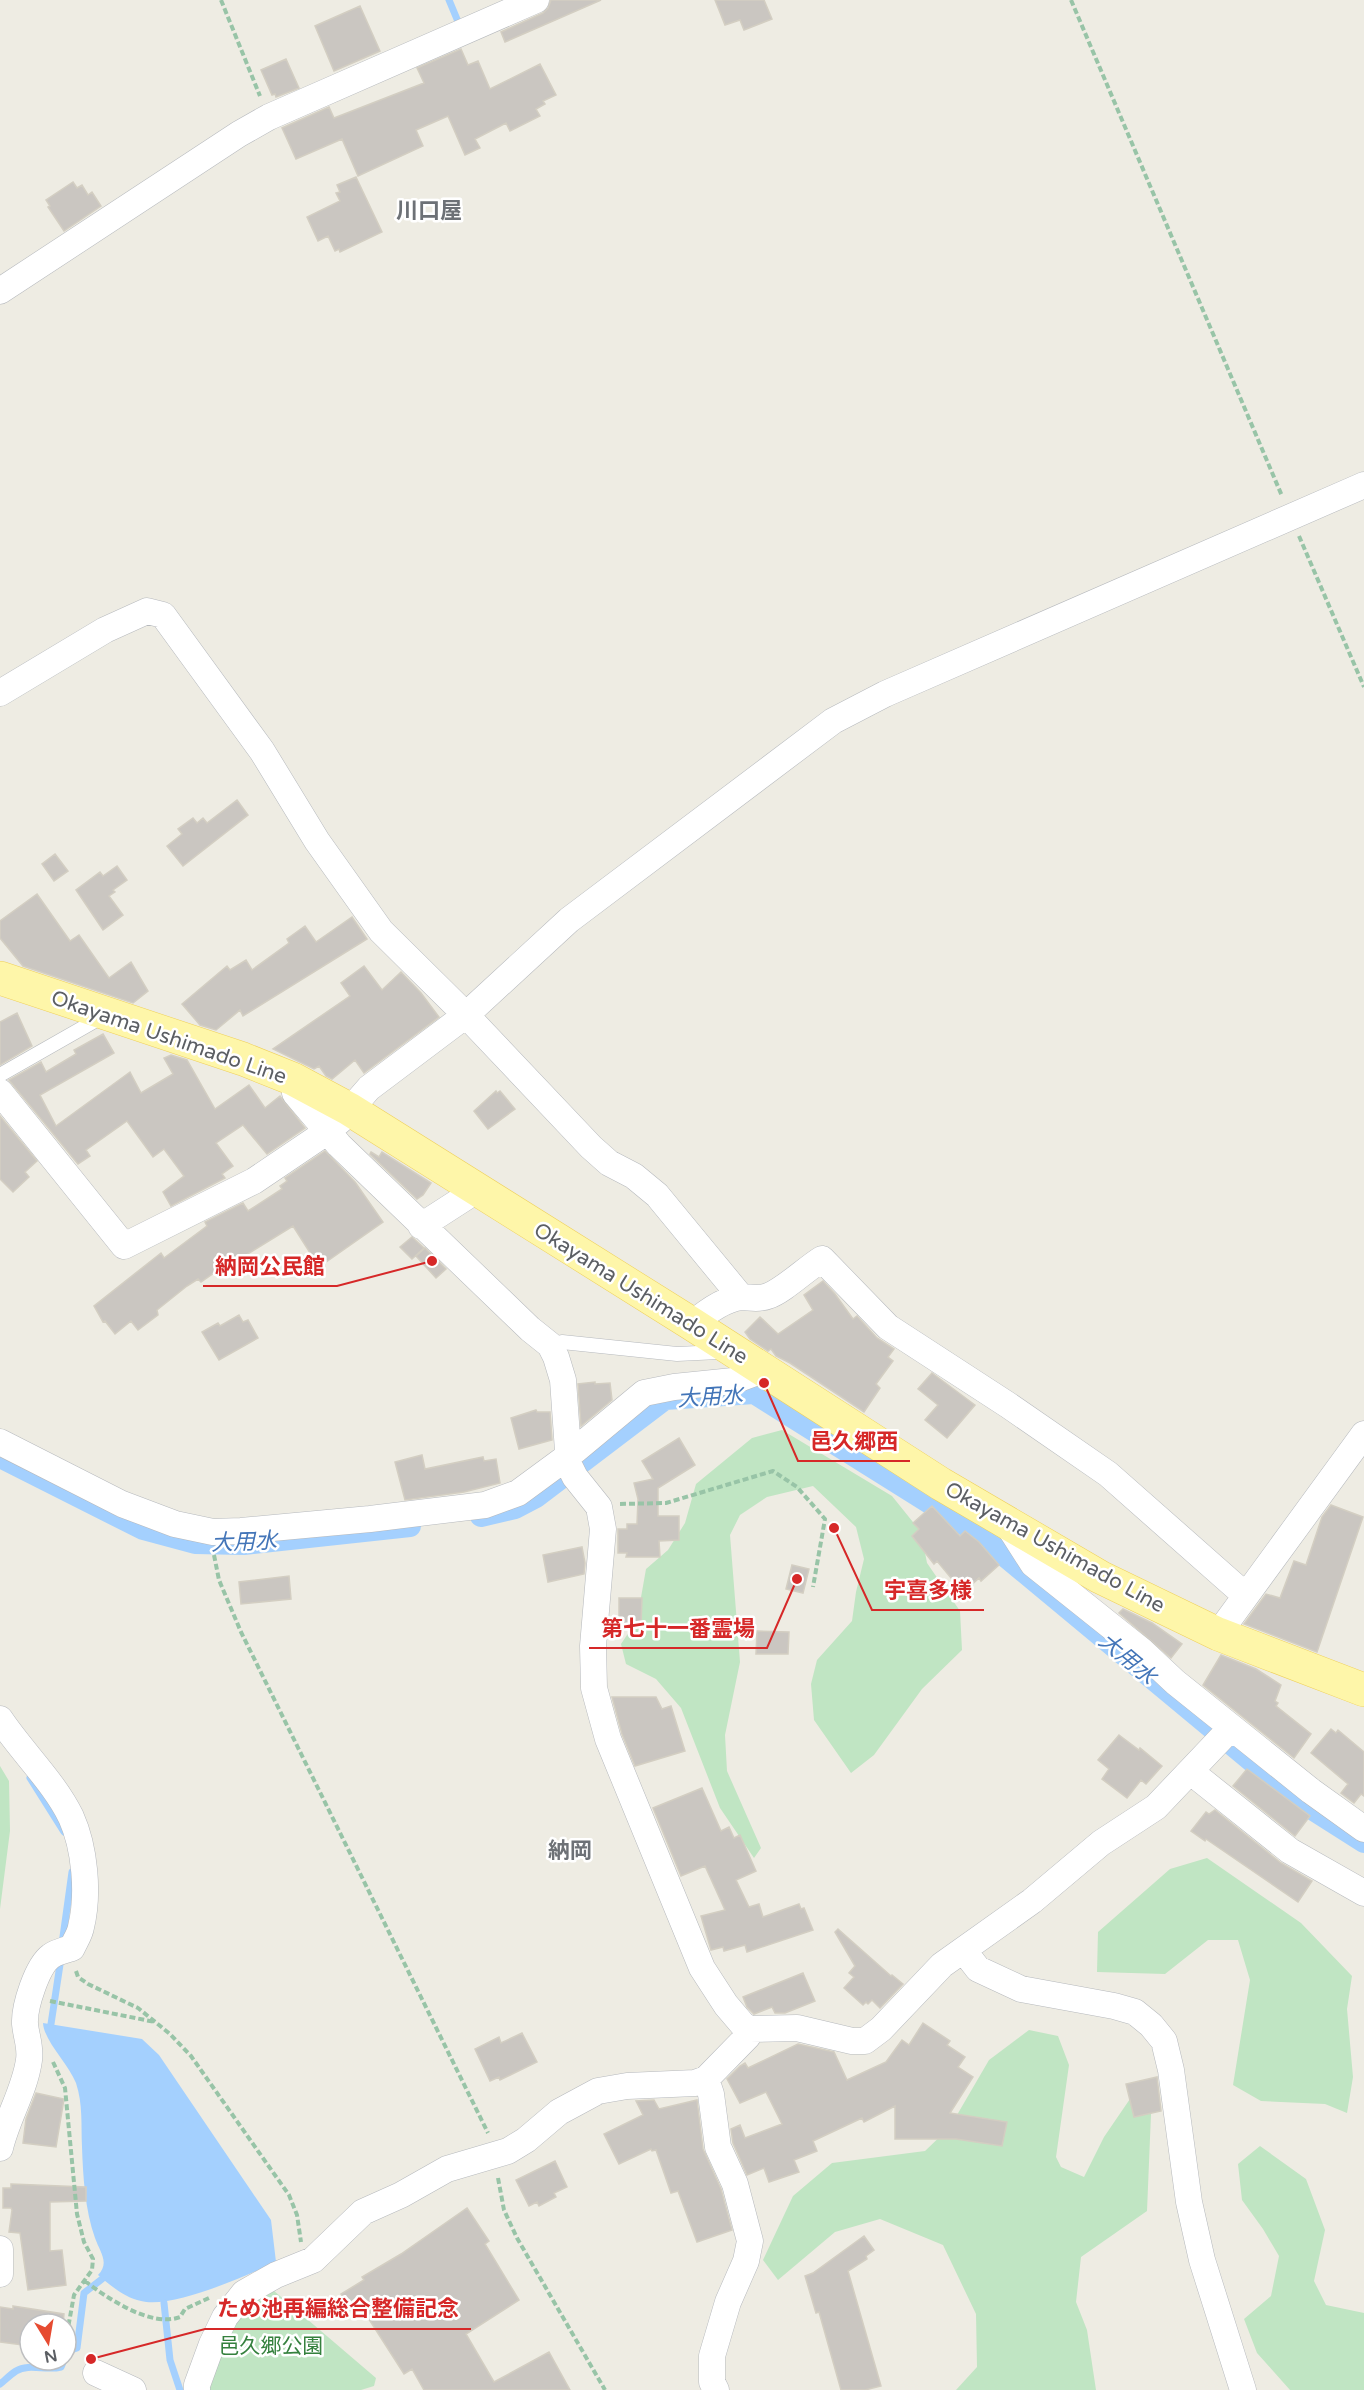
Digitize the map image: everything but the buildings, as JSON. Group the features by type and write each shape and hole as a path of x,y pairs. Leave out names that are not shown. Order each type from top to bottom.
{"main road":[{"name":"Okayama Ushimado Line","path":"0,978 243,1059 293,1079 338,1120 471,1186 1008,1525 1100,1577 1218,1634 1364,1690"}],"street":[{"path":"0,291 230,140 269,117 536,0"},
{"path":"0,1092 124,1246 254,1181 338,1120 369,1088 466,1015 569,920 833,721 885,694 1364,485"},
{"path":"0,693 105,630 147,611 164,615 262,751 317,841 381,931 466,1015 591,1147 609,1163 634,1176 657,1195 741,1297 752,1300 770,1296 822,1259 888,1327 1008,1405 1108,1474 1245,1595"},
{"path":"338,1120 339,1145 421,1226 530,1329 550,1345 556,1357 563,1380 570,1466 599,1507 603,1529 593,1646 594,1688 608,1739 702,1968 726,2005 743,2025 750,2029 797,2028 852,2041 865,2041 881,2029 942,1965 1032,1901 1101,1843 1156,1807 1226,1734"},
{"path":"421,1226 466,1197 471,1186"},
{"path":"692,1324 704,1314 741,1297"},
{"path":"0,1442 122,1504 213,1540 241,1531 370,1520 485,1505 518,1493 570,1466 644,1393 674,1387 733,1381 763,1370"},
{"path":"1218,1634 1364,1434"},
{"path":"1008,1525 1033,1564 1142,1651 1226,1734 1364,1828"},
{"path":"0,1719 71,1817 79,1842 85,1894 81,1928 72,1948 52,1955 42,1964 26,2011 25,2025 30,2042 29,2060 4,2129 0,2148"},
{"path":"1191,1772 1290,1851 1364,1893"},
{"path":"964,1951 978,1969 1021,1989 1135,2012 1151,2025 1164,2041 1171,2070 1192,2214 1202,2260 1243,2390"},
{"path":"197,2390 212,2343 225,2317 244,2293 276,2275 313,2260 363,2212 447,2169 508,2151 526,2140 559,2112 598,2091 627,2086 695,2083 706,2079 748,2036 750,2029"},
{"path":"706,2079 711,2094 718,2147 735,2184 750,2241 746,2261 728,2302 712,2356 712,2382 716,2390"},
{"path":"0,2249 0,2274"},
{"path":"96,2373 133,2390"}],"lane":[{"path":"0,1075 93,1022 97,1010"},
{"path":"550,1345 562,1342 677,1354 719,1352 728,1347"}],"path":[{"path":"221,0 263,104"},
{"path":"1071,0 1364,687"},
{"path":"599,1507 609,1504 666,1503 772,1471 797,1487 825,1519 813,1587"},
{"path":"213,1540 219,1580 241,1632 488,2132 495,2155 504,2210 517,2238 605,2390"},
{"path":"72,1948 78,1977 138,2008 191,2056 289,2195 297,2215 301,2240 298,2266"},
{"path":"63,2003 155,2022"},
{"path":"30,2042 40,2045 50,2055 65,2088 76,2214 84,2242 93,2259 92,2270 74,2295 71,2312"},
{"path":"85,2281 146,2317 161,2320 175,2319"}],"green space":[{"path":"782,1430 892,1496 921,1532 927,1563 960,1611 962,1650 922,1689 874,1755 851,1773 814,1720 811,1684 817,1660 852,1621 864,1559 856,1527 813,1486 767,1497 740,1515 730,1535 740,1662 725,1735 727,1771 761,1848 754,1858 720,1808 681,1708 656,1679 626,1664 621,1644 637,1620 646,1569 668,1550 685,1523 696,1484 752,1438"},
{"path":"0,1766 9,1781 10,1831 0,1909"},
{"path":"1207,1858 1301,1923 1352,1976 1347,2009 1353,2077 1347,2113 1325,2104 1261,2101 1233,2085 1250,1980 1238,1940 1208,1940 1165,1974 1097,1972 1098,1932 1170,1869"},
{"path":"1029,2030 1058,2036 1069,2065 1056,2157 1061,2167 1084,2177 1104,2137 1132,2096 1151,2114 1147,2211 1081,2257 1076,2302 1087,2330 1096,2390 956,2390 977,2367 976,2314 943,2245 880,2219 835,2232 778,2280 763,2260 793,2196 832,2163 925,2151 950,2127 989,2060"},
{"path":"1260,2146 1306,2179 1325,2230 1314,2281 1326,2305 1364,2313 1364,2390 1290,2390 1257,2353 1244,2319 1271,2296 1279,2256 1242,2200 1238,2164"},
{"name":"邑久郷公園","path":"273,2290 376,2378 374,2386 361,2390 207,2390 216,2352 245,2306"}],"water":[{"path":"43,2023 142,2039 159,2055 271,2220 276,2262 209,2290 154,2302 129,2297 98,2275 102,2271 104,2262 87,2205 78,2091 72,2075 47,2037"}],"waterway":[{"path":"449,0 459,24"},
{"name":"大用水","path":"481,1516 515,1508 536,1497 665,1399 754,1393 976,1532 1301,1802 1364,1842"},
{"name":"大用水","path":"0,1457 143,1529 195,1543 244,1544 410,1526"},
{"path":"30,1778 64,1832"},
{"path":"62,1944 72,1872"},
{"path":"51,2024 61,1958"},
{"path":"78,2340 84,2293 102,2279"},
{"path":"164,2303 170,2360 180,2390"},
{"path":"0,2384 18,2371"}],"place":[{"name":"納岡公民館","path":"432,1261"},
{"name":"邑久郷西","path":"764,1383"},
{"name":"宇喜多様","path":"834,1528"},
{"name":"第七十一番霊場","path":"797,1579"},
{"name":"ため池再編総合整備記念","path":"91,2359"}],"district":[{"name":"川口屋","path":"429,210"},
{"name":"納岡","path":"570,1850"}]}
